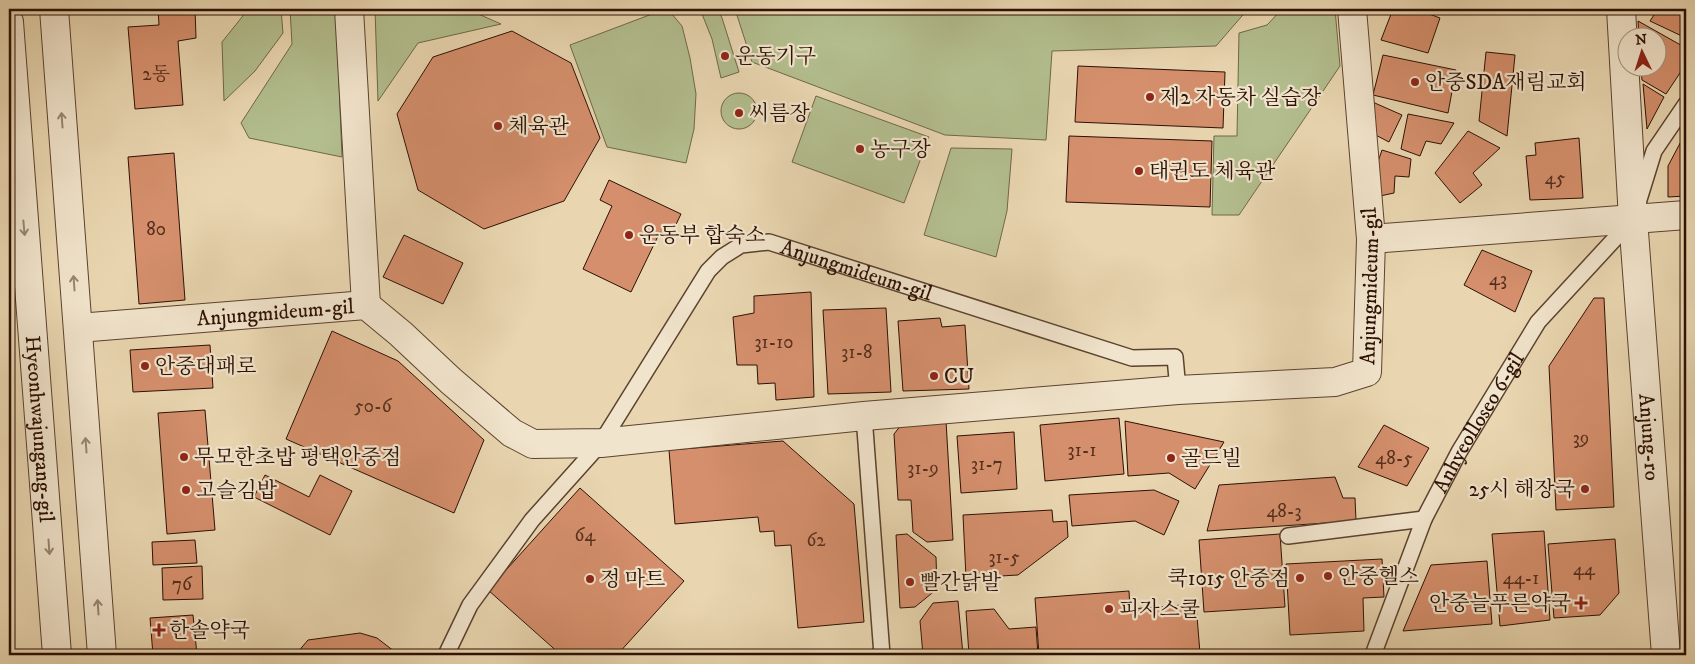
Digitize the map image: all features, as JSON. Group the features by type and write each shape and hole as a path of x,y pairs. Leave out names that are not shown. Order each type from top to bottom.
{"street":[{"path":"54,9 102,655"},
{"path":"349,9 366,305"},
{"name":"Anjungmideum-gil","path":"78,328 366,305 512,433 533,444 601,443 864,416 1178,390 1335,382 1367,372 1371,239 1352,9"},
{"name":"Anjung-ro","path":"1621,9 1633,219 1667,654"},
{"name":"Hyeonhwajungang-gil","path":"9,22 57,655"},
{"path":"1371,239 1686,215"}],"lane":[{"name":"Anjung-ro","path":"1633,219 1654,151 1686,104"},
{"name":"Anhyeolloseo 6-gil","path":"1373,655 1424,519 1459,452 1538,322 1633,219"},
{"name":"Anjungmideum-gil","path":"446,655 470,605 532,520 601,443 708,271 722,257 741,245 769,242 1132,358 1175,357 1178,390"},
{"path":"864,416 882,655"},
{"path":"1288,536 1424,519"}],"green space":[{"path":"281,9 283,33 255,71 224,101 222,42 246,12"},
{"path":"290,9 336,9 342,157 249,138 241,123 292,44"},
{"path":"375,9 467,9 501,24 418,43 378,101"},
{"name":"운동기구","path":"700,9 718,9 739,72 721,78 712,39"},
{"path":"735,9 1248,9 1216,46 1052,51 1046,140 945,135 752,62"},
{"path":"1282,9 1335,9 1340,66 1239,215 1212,215 1214,136 1237,136 1239,33 1267,25"},
{"path":"671,13 682,26 696,94 694,129 686,163 607,147 570,45 652,14"},
{"name":"씨름장","path":"739,93 746,94 752,98 756,104 756,118 752,124 746,128 739,129 732,128 726,124 722,118 721,111 722,104 726,98 732,94"},
{"name":"농구장","path":"816,96 929,137 904,203 792,162"},
{"path":"951,148 1012,149 1007,211 996,257 924,235"},
{"path":"9,344 14,429 9,430"}],"building":[{"path":"158,9 195,9 196,38 178,41 183,105 135,109 128,27 159,25"},
{"path":"1393,9 1416,9 1440,18 1428,53 1381,40"},
{"path":"1658,9 1686,9 1686,38 1668,28 1650,21"},
{"path":"1638,21 1650,28 1638,28"},
{"name":"체육관","path":"512,31 571,63 600,138 564,201 484,229 418,190 397,114 433,57"},
{"path":"1668,38 1686,48 1686,64 1666,94 1642,80 1642,78 1668,78"},
{"path":"1486,52 1515,55 1507,136 1479,121"},
{"name":"안중SDA재림교회","path":"1383,55 1456,70 1448,113 1373,95"},
{"name":"제2 자동차 실습장","path":"1078,66 1225,72 1223,128 1075,122"},
{"path":"1643,84 1664,97 1647,129"},
{"path":"1368,100 1402,115 1389,142 1366,130"},
{"path":"1408,114 1454,123 1441,144 1426,141 1420,156 1401,149"},
{"path":"1468,131 1500,148 1473,173 1482,185 1460,203 1435,173"},
{"path":"1686,132 1686,196 1668,197 1668,166"},
{"name":"태권도 체육관","path":"1069,136 1212,141 1210,207 1066,202"},
{"path":"1579,138 1583,198 1530,200 1526,156 1536,155 1535,143"},
{"path":"1382,150 1411,159 1409,177 1395,176 1394,193 1380,196 1370,185"},
{"path":"174,153 185,300 139,304 128,157"},
{"name":"운동부 합숙소","path":"609,180 681,214 670,237 660,232 631,292 583,269 612,206 600,200"},
{"path":"404,235 463,263 443,304 383,277"},
{"path":"1482,250 1532,271 1515,312 1464,285"},
{"path":"811,292 814,397 776,400 775,383 758,384 757,365 737,365 733,317 754,313 754,296"},
{"path":"1594,298 1604,298 1614,507 1556,510 1549,366"},
{"path":"886,308 891,392 828,394 823,310"},
{"path":"940,318 942,327 965,325 969,389 903,391 898,321"},
{"path":"332,331 398,361 484,440 454,513 286,439"},
{"path":"210,345 213,388 133,392 130,350"},
{"path":"205,410 215,530 167,534 158,413"},
{"path":"1119,418 1124,474 1045,481 1040,425"},
{"path":"946,421 953,540 927,542 913,532 911,500 898,500 894,434 902,424"},
{"name":"골드빌","path":"1125,421 1224,442 1195,489 1169,473 1128,476"},
{"path":"1384,425 1429,448 1407,486 1358,467"},
{"path":"1014,432 1017,489 961,493 957,436"},
{"path":"783,441 854,504 864,622 798,628 791,545 775,546 774,531 760,532 758,517 675,524 669,450"},
{"path":"265,475 309,497 320,475 352,491 330,535 254,497"},
{"path":"1335,477 1343,498 1355,498 1356,521 1207,531 1219,485"},
{"path":"580,488 684,581 617,655 561,655 488,590"},
{"path":"1154,490 1179,501 1164,535 1135,521 1072,526 1069,495"},
{"path":"1052,510 1053,522 1067,521 1068,537 1018,575 966,578 963,515"},
{"path":"1544,531 1550,620 1500,626 1492,534"},
{"path":"907,534 936,557 937,589 915,607 900,608 896,535"},
{"path":"1280,534 1285,607 1204,612 1199,540"},
{"path":"1615,539 1619,593 1600,615 1554,618 1548,544"},
{"path":"195,540 197,563 153,565 152,542"},
{"path":"1382,559 1384,597 1363,598 1364,631 1290,635 1286,564"},
{"path":"1487,561 1492,624 1403,631 1431,565"},
{"path":"202,566 203,599 163,600 162,568"},
{"path":"1129,591 1130,609 1196,604 1200,653 1173,655 1039,655 1035,598"},
{"path":"958,601 963,655 923,655 920,621 933,603"},
{"path":"994,609 1009,629 1036,627 1038,655 969,655 966,611"},
{"path":"193,615 197,655 153,655 150,618"},
{"path":"360,633 377,638 399,655 299,655 297,653 308,640"}],"place":[{"name":"운동기구","path":"725,56"},
{"name":"안중SDA재림교회","path":"1415,82"},
{"name":"제2 자동차 실습장","path":"1150,97"},
{"name":"씨름장","path":"739,113"},
{"name":"체육관","path":"498,126"},
{"name":"농구장","path":"860,149"},
{"name":"태권도 체육관","path":"1139,171"},
{"name":"운동부 합숙소","path":"629,235"},
{"name":"안중대패로","path":"145,366"},
{"name":"CU","path":"934,376"},
{"name":"무모한초밥 평택안중점","path":"184,457"},
{"name":"골드빌","path":"1171,458"},
{"name":"25시 해장국","path":"1585,489"},
{"name":"고슬김밥","path":"186,490"},
{"name":"안중헬스","path":"1328,576"},
{"name":"쿡1015 안중점","path":"1300,578"},
{"name":"정 마트","path":"590,579"},
{"name":"빨간닭발","path":"910,582"},
{"name":"안중늘푸른약국","path":"1581,603"},
{"name":"피자스쿨","path":"1109,609"},
{"name":"한솔약국","path":"159,630"}]}
